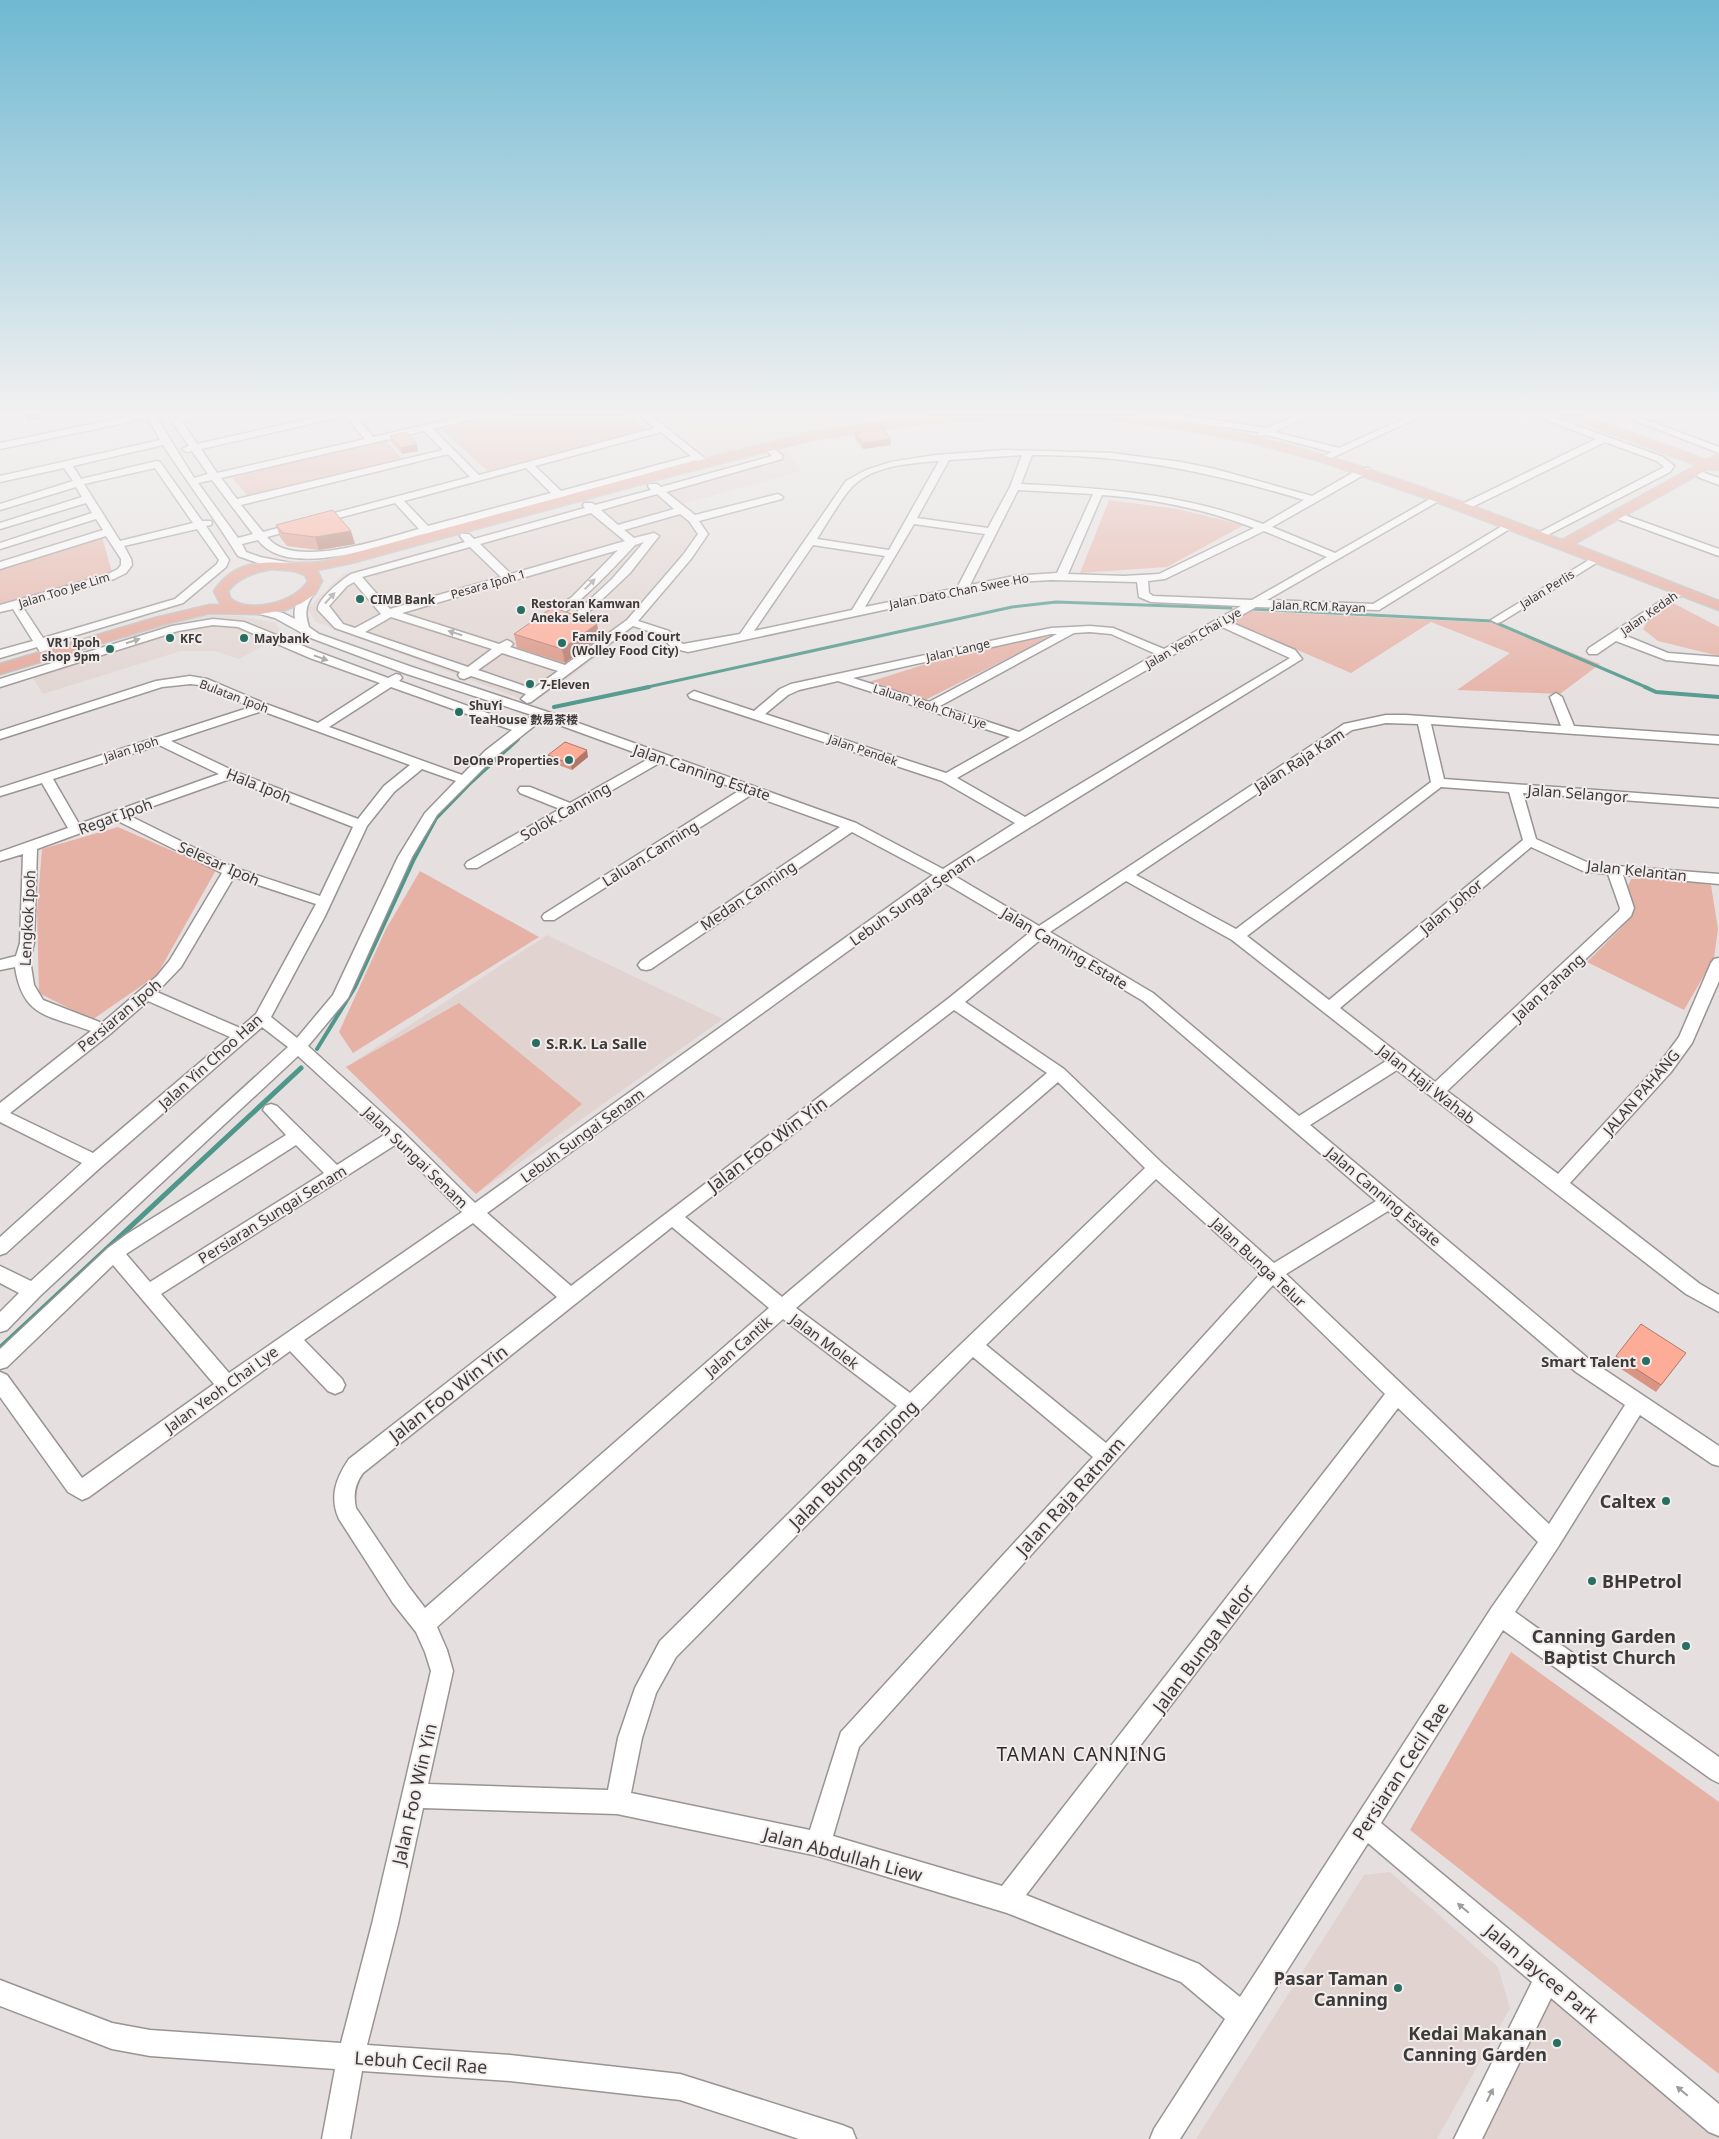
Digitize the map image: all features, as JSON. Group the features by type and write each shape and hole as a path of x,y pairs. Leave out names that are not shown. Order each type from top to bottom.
{"main road":[{"path":"160,621 192,608 216,593 228,582 256,568 320,566 429,533 521,513"},
{"path":"0,669 32,666 43,648 210,609 251,610 285,606 312,588 331,571 353,570 468,538 541,513"},
{"path":"1479,513 1682,590 1719,606"},
{"path":"1621,517 1627,513"},
{"path":"1568,546 1628,513"},
{"path":"292,566 308,570 314,576 312,588"},
{"path":"228,582 221,591 222,598 226,603 251,610"}],"street":[{"path":"0,526 42,513"},
{"path":"0,654 43,648 184,598 224,562 190,513"},
{"path":"215,513 236,542 242,554 240,566 228,582"},
{"path":"243,513 271,549 328,556 429,533 456,532 468,538 508,578"},
{"path":"236,542 347,513"},
{"path":"410,513 429,533"},
{"path":"534,626 576,598 632,542 593,513"},
{"path":"617,529 673,513"},
{"path":"685,513 693,519 703,534"},
{"path":"693,519 718,513"},
{"path":"517,706 631,622 690,553 703,534 724,513"},
{"path":"744,636 829,513"},
{"path":"857,611 915,513"},
{"path":"962,589 1003,513"},
{"path":"1061,576 1089,513"},
{"path":"1220,513 1264,527 1336,557"},
{"name":"Jalan Dato Chan Swee Ho","path":"631,622 665,633 671,643 682,648 694,647 857,611 1027,577 1061,576 1142,579 1168,575 1290,513"},
{"name":"Jalan Yeoh Chai Lye","path":"947,778 1413,513"},
{"path":"1540,536 1584,513"},
{"path":"0,546 98,514"},
{"name":"Jalan Too Jee Lim","path":"0,609 117,574 125,568 127,562 98,514"},
{"path":"1621,517 1718,552"},
{"path":"116,545 220,520"},
{"path":"911,520 993,532"},
{"path":"572,622 638,560 654,536 638,524"},
{"name":"Jalan RCM Rayan","path":"1253,603 1377,607 1511,525"},
{"path":"0,566 108,532"},
{"name":"Pesara Ipoh 1","path":"356,632 390,612 654,536"},
{"path":"809,541 892,554"},
{"path":"242,554 258,560 292,566"},
{"name":"Jalan Perlis","path":"1497,620 1597,558"},
{"path":"534,693 338,625 323,607 353,570 381,608 565,669"},
{"path":"1142,579 1143,595 1148,598 1253,603"},
{"path":"303,627 299,608 312,588"},
{"name":"Jalan Kedah","path":"1593,651 1682,590"},
{"path":"16,604 43,648"},
{"name":"Jalan Canning Estate","path":"251,610 279,614 315,636 408,670 541,714 851,826 943,875 1148,998 1583,1366 1719,1457"},
{"path":"549,615 612,636"},
{"path":"0,683 32,666 201,622 223,622 246,626 314,655 520,729"},
{"name":"Lebuh Sungai Senam","path":"474,1213 943,875 1025,823 1296,659 1292,652 1222,622"},
{"path":"931,706 1075,629"},
{"name":"Jalan Lange","path":"758,714 784,692 839,677 1019,637 1075,629 1113,631 1164,654"},
{"name":"Jalan Kedah","path":"1615,636 1666,656 1719,661"},
{"path":"452,684 518,637"},
{"path":"366,654 383,642"},
{"path":"320,727 408,670"},
{"name":"Laluan Yeoh Chai Lye","path":"839,677 1020,736"},
{"name":"Bulatan Ipoh","path":"0,734 176,680 197,681 262,707 464,780"},
{"name":"Jalan Pendek","path":"694,694 947,778 1025,823"},
{"path":"1556,697 1569,730"},
{"name":"Jalan Ipoh","path":"0,792 262,707"},
{"path":"4,1314 33,1291 298,1047 340,998 405,857 432,813 490,754 541,714"},
{"name":"Jalan Raja Kam","path":"1040,932 1127,876 1348,727 1386,719 1424,720 1719,740"},
{"path":"1237,936 1438,783 1424,720"},
{"name":"Hala Ipoh","path":"160,740 193,758 230,774 361,825"},
{"name":"Solok Canning","path":"472,865 659,758"},
{"name":"Jalan Yin Choo Han","path":"0,1248 95,1162 262,1018 294,962 361,825 389,789 421,764"},
{"name":"Regat Ipoh","path":"0,857 230,774"},
{"path":"45,777 76,830"},
{"name":"Jalan Selangor","path":"1438,783 1719,803"},
{"path":"1515,788 1530,841"},
{"name":"Laluan Canning","path":"549,917 751,789"},
{"path":"525,790 570,808"},
{"name":"Selesar Ipoh","path":"117,815 230,871 324,902"},
{"name":"Medan Canning","path":"646,965 851,826"},
{"name":"Jalan Kelantan","path":"1530,841 1588,868 1718,881"},
{"name":"Jalan Johor","path":"1330,1008 1530,841"},
{"name":"Lengkok Ipoh","path":"30,846 27,943 22,960 26,986 37,1004 104,1030"},
{"name":"Persiaran Ipoh","path":"0,1114 147,994 176,963 230,871"},
{"name":"Jalan Pahang","path":"1436,1091 1626,913 1627,908 1614,871"},
{"name":"Jalan Haji Wahab","path":"1127,876 1237,936 1489,1133 1559,1184 1677,1276 1719,1304"},
{"name":"Jalan Foo Win Yin","path":"351,2058 385,1924 442,1671 436,1650 424,1624 401,1594 346,1512 343,1501 344,1488 349,1477 356,1466 369,1455 672,1217 954,1002 1040,932"},
{"path":"0,965 22,960"},
{"name":"JALAN PAHANG","path":"1559,1184 1658,1076 1686,1039 1719,962"},
{"path":"147,994 241,1035"},
{"name":"Jalan Bunga Telur","path":"954,1002 1058,1073 1156,1168 1273,1273 1551,1540"},
{"name":"Jalan Sungai Senam","path":"262,1018 298,1047 396,1136 474,1213 570,1297"},
{"path":"1299,1124 1397,1062"},
{"name":"Jalan Cantik","path":"424,1624 782,1308 1058,1073"},
{"path":"271,1110 336,1174"},
{"path":"0,1114 95,1162"},
{"path":"0,1361 114,1253 132,1239 297,1136"},
{"name":"Persiaran Sungai Senam","path":"148,1293 396,1136"},
{"name":"Jalan Bunga Tanjong","path":"617,1802 630,1738 646,1688 668,1649 911,1405 1156,1168"},
{"name":"Jalan Raja Ratnam","path":"818,1844 849,1740 1273,1273 1390,1201"},
{"name":"Jalan Yeoh Chai Lye","path":"0,1381 75,1485 82,1490 292,1339 474,1213"},
{"name":"Jalan Molek","path":"672,1217 782,1308 911,1405"},
{"path":"114,1253 227,1385"},
{"path":"0,1274 33,1291"},
{"path":"292,1339 335,1385"},
{"path":"974,1346 1106,1455"},
{"name":"Jalan Bunga Melor","path":"1007,1900 1397,1394"},
{"name":"Persiaran Cecil Rae","path":"1164,2139 1500,1614 1551,1540 1637,1403"},
{"path":"1500,1614 1719,1771"},
{"name":"Jalan Abdullah Liew","path":"415,1796 617,1802 818,1844 1007,1900 1190,1973 1242,2017"},
{"name":"Jalan Jaycee Park","path":"1365,1825 1719,2122"},
{"path":"1468,2139 1548,1978"},
{"name":"Lebuh Cecil Rae","path":"0,1993 112,2036 150,2043 510,2068 680,2087 842,2139"},
{"path":"336,2139 351,2058"}],"shaded area":[{"path":"567,513 682,513 698,527 702,545 675,574 634,628 561,684 532,703 316,622 307,609 343,574"},
{"path":"1104,513 1193,513 1244,525 1167,567 1080,573"},
{"path":"102,537 112,572 0,604 0,570"},
{"path":"1673,603 1719,627 1719,656 1658,641 1643,629 1653,612"},
{"path":"1250,611 1498,623 1600,664 1560,694 1457,690 1510,653 1431,622 1351,673 1230,621"},
{"path":"195,616 240,616 276,623 282,635 239,659 214,651 181,651 43,694 27,669"},
{"path":"1052,636 925,700 869,682 973,649"},
{"path":"118,827 216,870 157,975 92,1020 39,993 37,911 42,849"},
{"path":"420,871 539,937 353,1053 339,1032 386,929"},
{"path":"1669,878 1711,885 1718,929 1714,958 1684,1010 1587,962 1621,928 1634,909 1626,891 1631,879"},
{"name":"S.R.K. La Salle","path":"547,935 723,1019 476,1194 346,1067"},
{"path":"459,1003 582,1104 476,1194 346,1067"},
{"path":"1511,1652 1719,1802 1719,2074 1410,1830"},
{"name":"Pasar Taman Canning","path":"1390,1872 1498,1967 1510,2008 1437,2139 1196,2139 1364,1875"},
{"path":"1549,1982 1719,2125 1719,2139 1470,2139"}],"building":[{"path":"322,513 335,513 351,531 315,537 283,533 276,525"},
{"path":"553,607 597,624 562,649 514,634"},
{"path":"565,742 587,750 571,764 548,755"},
{"name":"Smart Talent","path":"1641,1324 1686,1353 1661,1385 1616,1356"}],"waterway":[{"path":"643,688 1012,607 1056,602 1231,608"},
{"path":"1251,609 1492,621 1648,688"},
{"path":"554,707 649,687"},
{"path":"1645,687 1656,692 1719,697"},
{"path":"317,1049 355,987 414,859 436,818 469,784 518,739"},
{"path":"0,1348 301,1068"}],"place":[{"name":"CIMB Bank","path":"360,599"},
{"name":"Restoran Kamwan Aneka Selera","path":"521,610"},
{"name":"KFC","path":"170,638"},
{"name":"Maybank","path":"244,638"},
{"name":"Family Food Court (Wolley Food City)","path":"562,643"},
{"name":"VR1 Ipoh shop 9pm","path":"110,649"},
{"name":"7-Eleven","path":"530,684"},
{"name":"ShuYi TeaHouse 數易茶楼","path":"459,712"},
{"name":"DeOne Properties","path":"569,760"},
{"name":"S.R.K. La Salle","path":"536,1043"},
{"name":"Smart Talent","path":"1646,1361"},
{"name":"Caltex","path":"1666,1501"},
{"name":"BHPetrol","path":"1592,1581"},
{"name":"Canning Garden Baptist Church","path":"1686,1646"},
{"name":"Pasar Taman Canning","path":"1398,1988"},
{"name":"Kedai Makanan Canning Garden","path":"1557,2043"}],"district":[{"name":"TAMAN CANNING","path":"1082,1754"}]}
